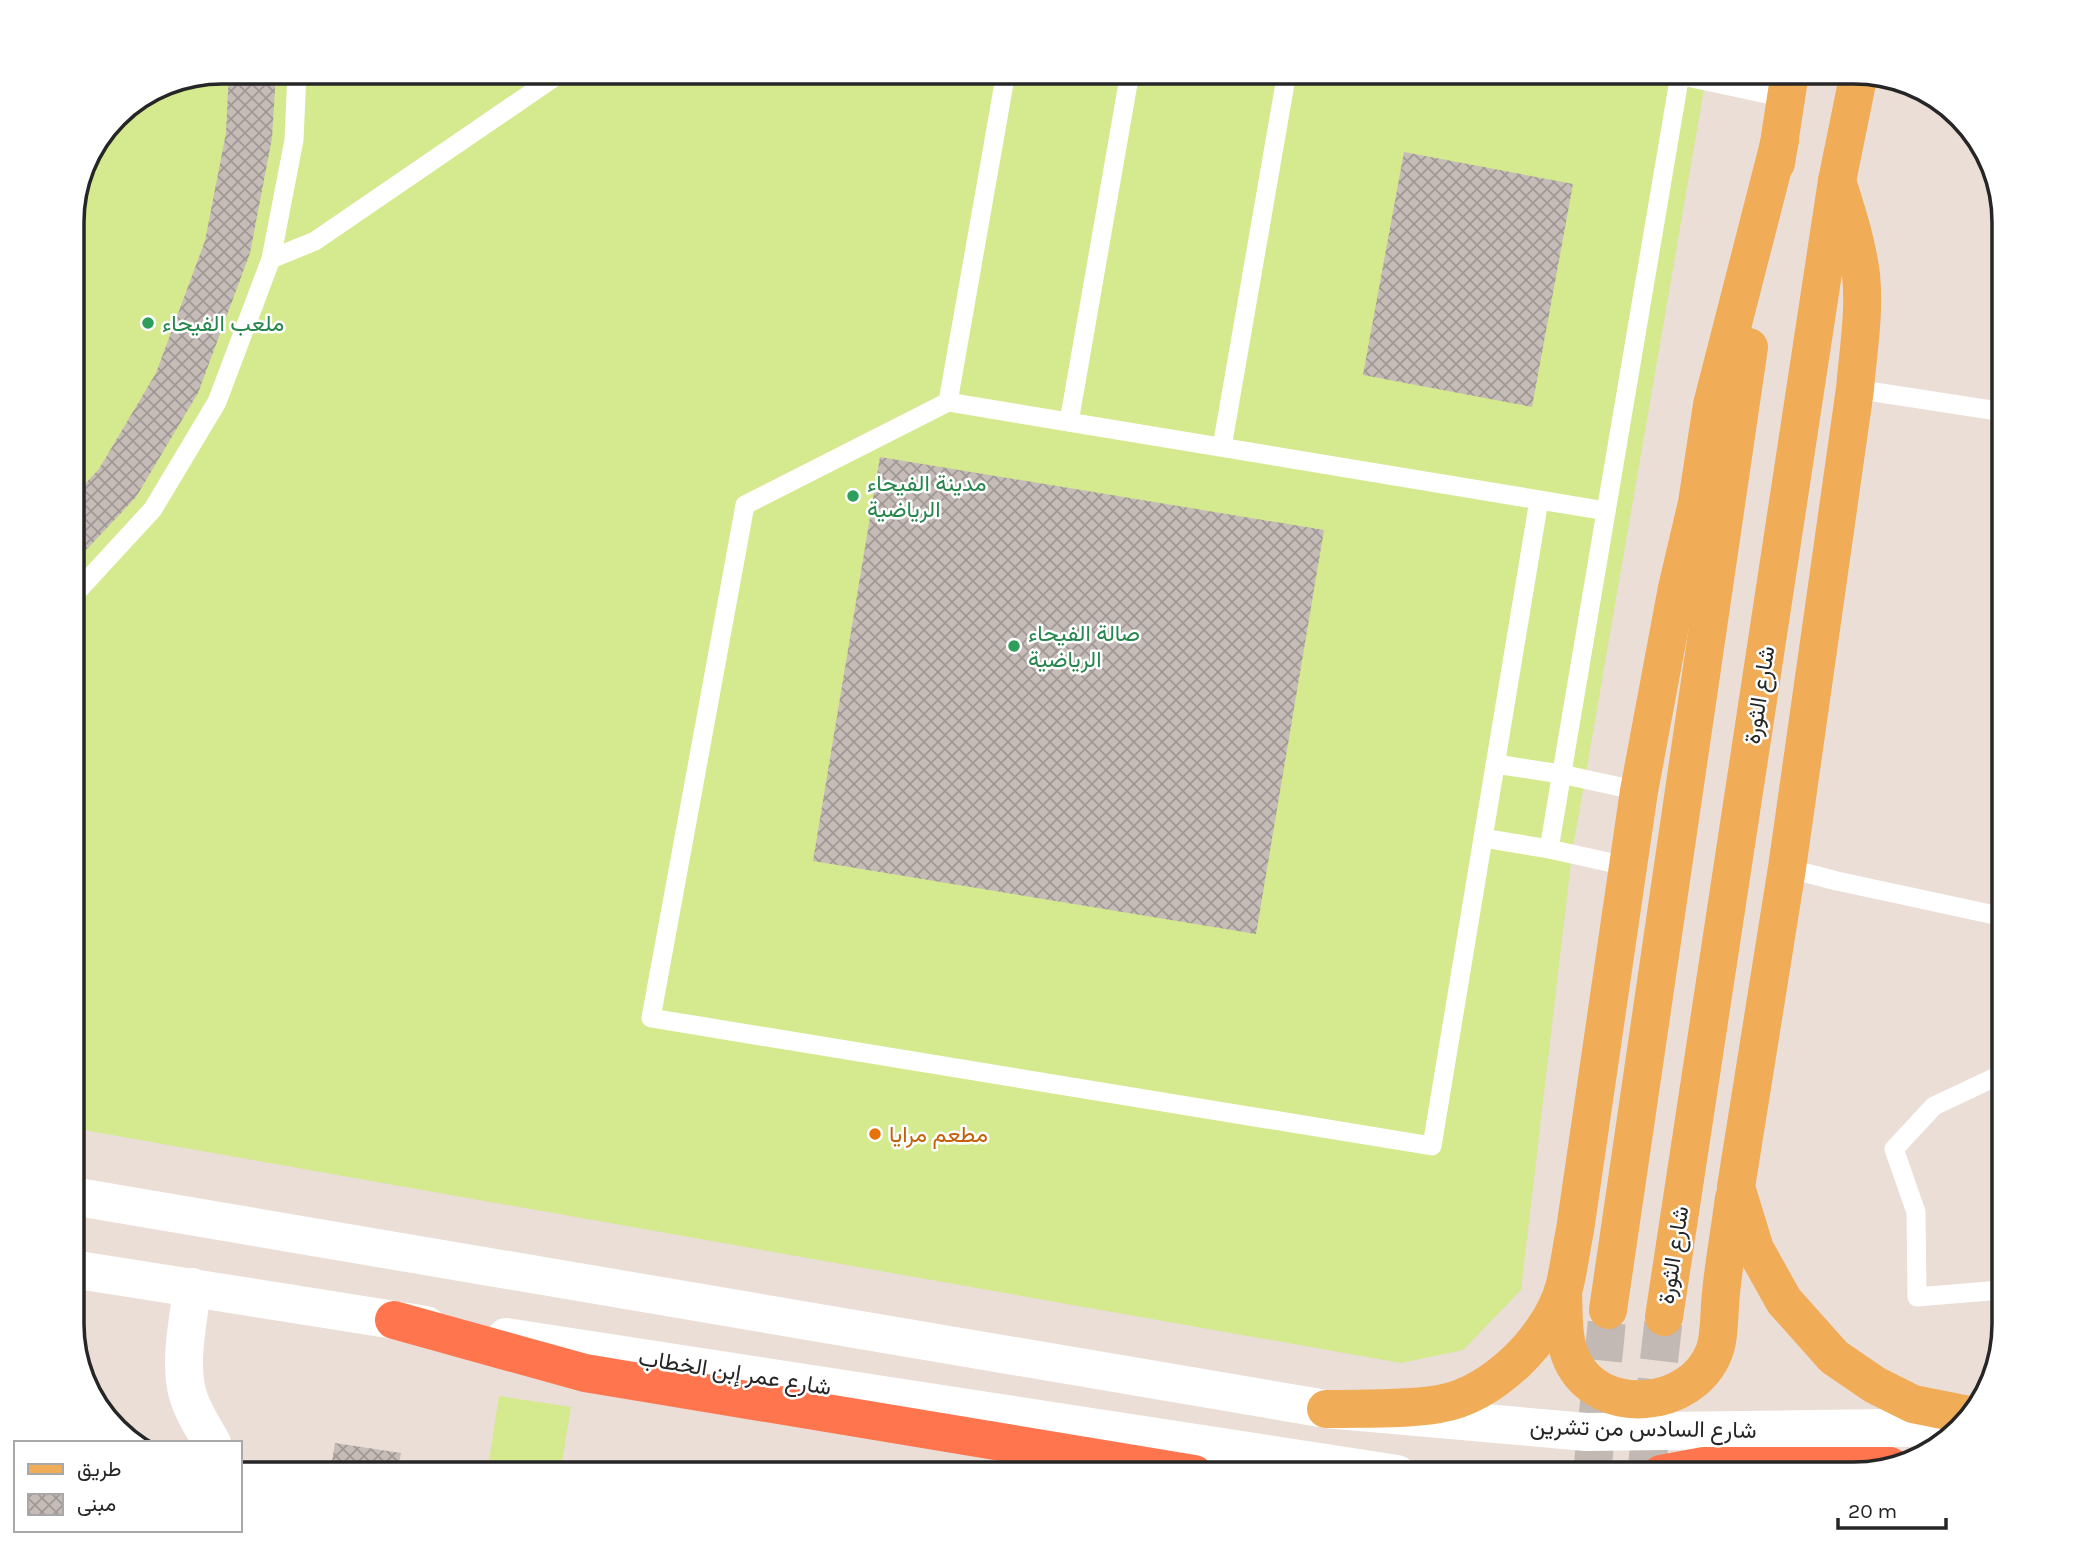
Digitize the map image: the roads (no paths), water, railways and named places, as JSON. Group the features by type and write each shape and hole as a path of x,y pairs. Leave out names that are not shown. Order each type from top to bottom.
{"highway":[{"path":"394,1320 585,1373 1122,1462"}],"main road":[{"name":"شارع الثورة","path":"1664,1317 1837,181 1856,84"},
{"path":"1608,1310 1788,85"},
{"path":"84,1198 1326,1409 1439,1404 1472,1395 1502,1374 1529,1348 1551,1319 1563,1289 1575,1230 1626,866 1677,588 1697,503 1712,405 1780,140"},
{"path":"1563,1289 1565,1338 1573,1361 1589,1381 1615,1396 1645,1401 1674,1393 1698,1376 1715,1351 1736,1187 1787,867 1855,388 1861,277 1847,212 1837,181"},
{"path":"1736,1187 1755,1249 1778,1290 1792,1311 1834,1357 1875,1385 1913,1404 1959,1413"},
{"name":"شارع عمر إبن الخطاب","path":"84,1271 1319,1462"},
{"path":"192,1287 184,1363 186,1389 195,1413 211,1441"},
{"name":"شارع السادس من تشرين","path":"1326,1409 1586,1432 1946,1427"}],"lane":[{"path":"84,584 153,509 218,402 271,259 294,140 296,84"},
{"path":"271,259 315,241 544,84"},
{"path":"948,402 1004,84"},
{"path":"1069,422 1128,84"},
{"path":"1222,447 1285,84"},
{"path":"1549,849 1606,510 1670,84"},
{"path":"1855,388 1992,410"},
{"path":"1539,500 1432,1146 651,1018 745,505 948,402 1606,510"},
{"path":"1495,764 1561,774 1639,791"},
{"path":"1483,838 1626,866"},
{"path":"1787,867 1837,881 1992,914"},
{"path":"1992,1079 1934,1106 1894,1149 1916,1212 1917,1297 1992,1291"}],"tunnel":[{"path":"1593,1462 1608,1310"},
{"path":"1647,1462 1664,1317"}],"place":[{"name":"ملعب الفيحاء","path":"148,323"},
{"name":"مدينة الفيحاء الرياضية","path":"853,496"},
{"name":"صالة الفيحاء الرياضية","path":"1014,646"},
{"name":"مطعم مرايا","path":"875,1134"}]}
